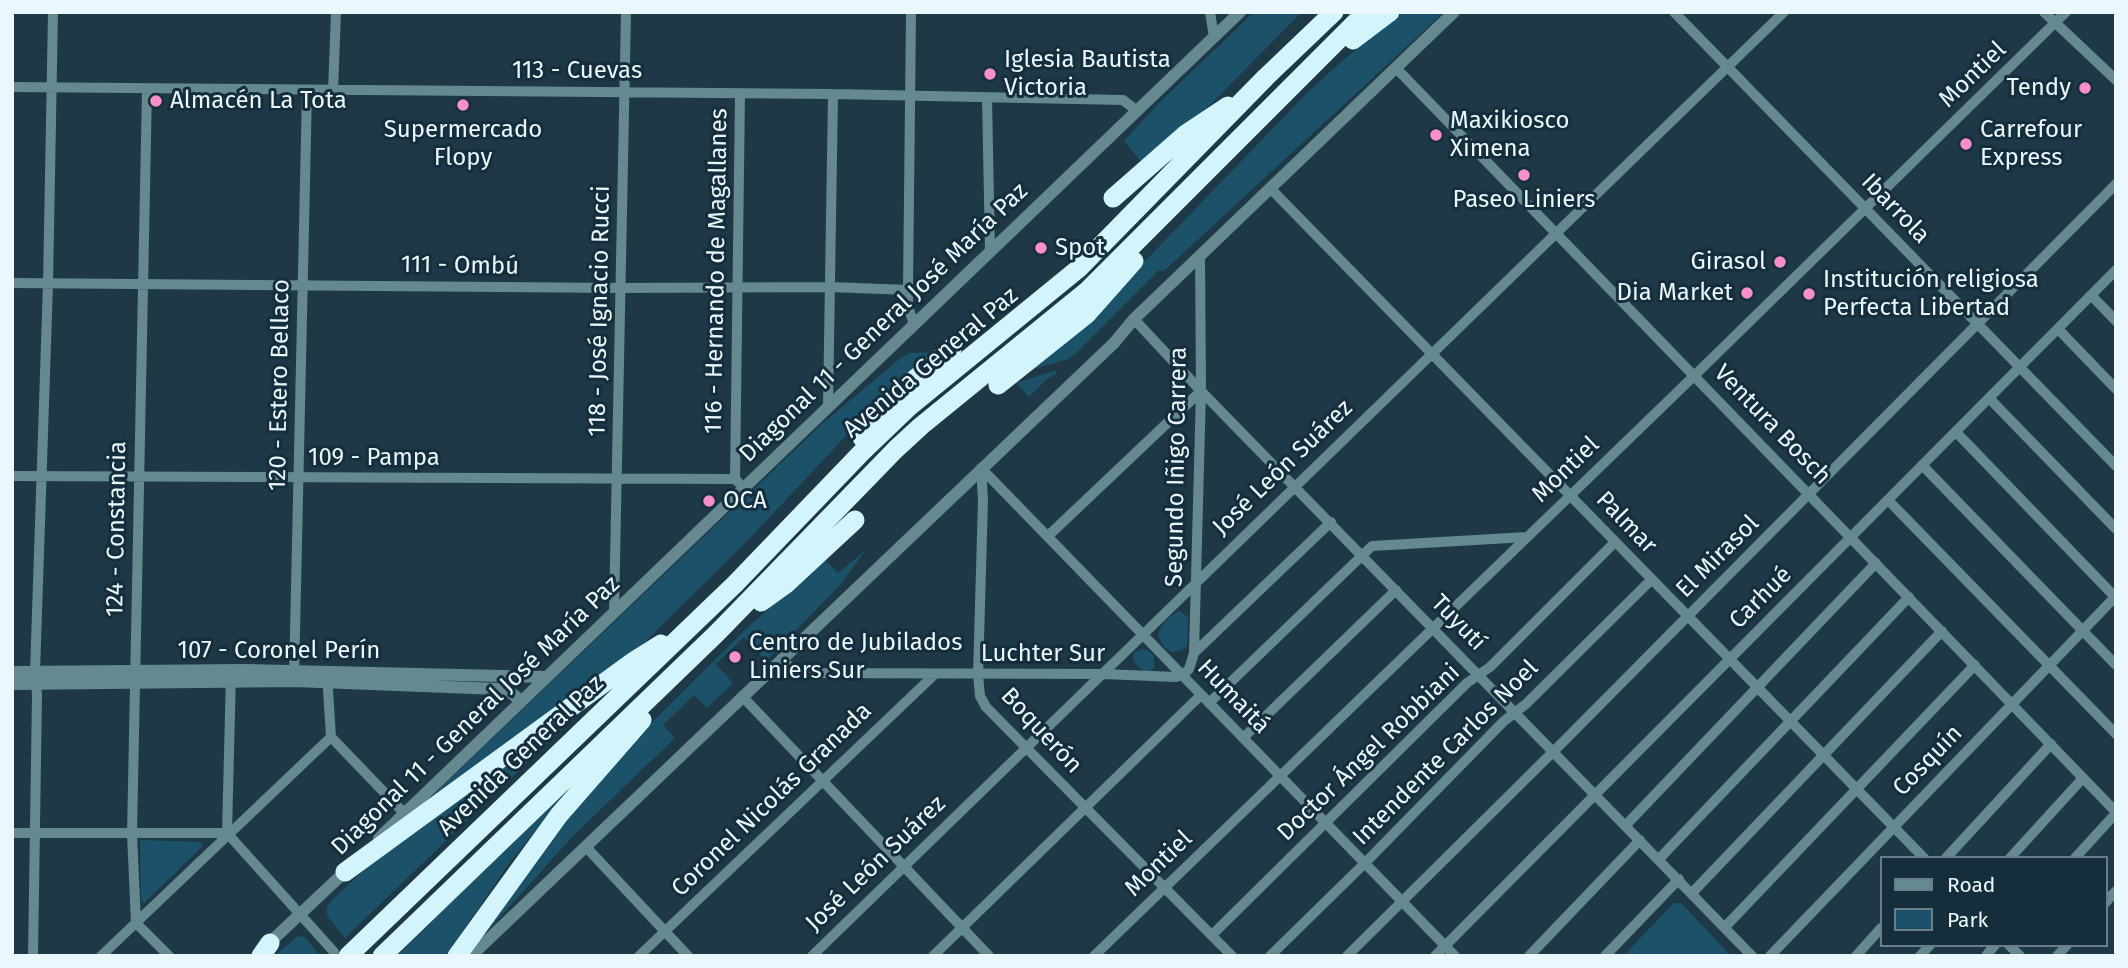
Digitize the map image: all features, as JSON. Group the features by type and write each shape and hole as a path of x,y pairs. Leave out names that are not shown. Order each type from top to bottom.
{"highway":[{"path":"1113,198 1204,120 1259,84 1318,12"},
{"name":"Avenida General Paz","path":"347,951 692,625 909,407 1046,297 1108,241 1259,84 1334,12"},
{"name":"Avenida General Paz","path":"382,956 710,639 896,449 1088,290 1366,12"},
{"path":"1270,106 1390,12"},
{"path":"999,385 1087,314 1122,276 1194,184"},
{"path":"804,513 885,409 917,376 953,347"},
{"path":"457,956 559,816 710,639 786,584 855,520"},
{"path":"345,872 634,660 692,625"}],"street":[{"path":"33,956 37,695 35,678 48,284 53,12"},
{"path":"333,91 336,12"},
{"name":"118 - José Ignacio Rucci","path":"614,611 626,12"},
{"path":"911,12 908,307 914,324"},
{"path":"1210,12 1214,37"},
{"name":"Diagonal 11 - General José María Paz","path":"262,951 614,611 739,484 828,406 1240,12"},
{"path":"471,956 1114,343 1134,319 1454,12"},
{"name":"Ibarrola","path":"1674,12 2116,466"},
{"name":"José León Suárez","path":"812,956 1784,12"},
{"path":"2044,12 2116,80"},
{"name":"Montiel","path":"1094,956 1695,376 2066,12"},
{"name":"Ventura Bosch","path":"1396,68 2116,812"},
{"name":"113 - Cuevas","path":"12,87 833,94 1123,100 1137,111"},
{"name":"124 - Constancia","path":"136,923 132,834 148,89"},
{"name":"120 - Estero Bellaco","path":"294,676 307,90"},
{"name":"116 - Hernando de Magallanes","path":"739,484 740,94"},
{"path":"828,406 833,94"},
{"path":"987,98 990,250"},
{"name":"El Mirasol","path":"1347,956 1688,617 2116,184"},
{"name":"Palmar","path":"1270,188 1922,856"},
{"name":"Segundo Iñigo Carrera","path":"1183,675 1189,669 1194,653 1201,391 1200,256"},
{"name":"Carhué","path":"1435,956 2116,270"},
{"name":"111 - Ombú","path":"12,283 830,287 908,290"},
{"path":"2091,295 2116,321"},
{"name":"Tuyutí","path":"1134,319 1752,956"},
{"path":"2058,329 2116,389"},
{"path":"1048,536 1201,391"},
{"path":"1989,398 2116,529"},
{"path":"1955,432 2115,597"},
{"path":"1922,465 2116,665"},
{"name":"Humaitá","path":"981,468 1455,956"},
{"name":"Boquerón","path":"981,468 983,500 978,675 980,696 986,707 1026,749 1228,954"},
{"name":"109 - Pampa","path":"12,477 618,480 739,484"},
{"path":"1888,499 2116,734"},
{"path":"1194,653 1331,522"},
{"path":"933,956 1085,808 1371,546 1527,537"},
{"name":"Doctor Ángel Robbiani","path":"1212,936 1467,683 1490,667 1615,542"},
{"path":"1626,825 1876,563"},
{"name":"Intendente Carlos Noel","path":"1270,956 1504,721 1651,579"},
{"path":"1243,738 1396,590"},
{"path":"1659,859 1909,597"},
{"name":"Cosquín","path":"1770,956 2115,597"},
{"path":"1692,893 1942,631"},
{"name":"Luchter Sur","path":"781,659 792,669 806,673 1183,675"},
{"path":"1725,927 1975,665"},
{"name":"107 - Coronel Perín","path":"12,672 35,678 545,677"},
{"name":"Coronel Nicolás Granada","path":"639,956 934,675"},
{"path":"231,676 228,833 300,914 347,951"},
{"path":"327,677 331,737 404,813"},
{"name":"107 - Coronel Perín","path":"327,677 499,689 510,692 521,701"},
{"name":"107 - Coronel Perín","path":"12,684 35,678"},
{"path":"742,696 989,956"},
{"path":"101,956 331,737"},
{"path":"1948,856 2051,744"},
{"path":"2012,856 2083,778"},
{"path":"2077,856 2116,812"},
{"path":"12,832 228,833"},
{"path":"1529,956 1640,840"},
{"path":"586,847 688,956"},
{"path":"1605,956 1679,879"},
{"path":"136,923 169,956"},
{"path":"1856,956 1880,929"}],"green space":[{"path":"1254,12 1302,12 1211,104 1143,164 1124,141 1159,103"},
{"path":"1403,12 1444,12 1164,271 1159,270 1075,354 1068,359 1026,371 1091,317 1307,93"},
{"path":"938,352 844,438 753,535 637,650 417,810 823,423 902,357 910,353"},
{"path":"1056,370 1057,373 1029,397 1016,383"},
{"path":"866,550 840,585 766,661 744,637 716,664 733,683 707,708 694,695 663,725 675,738 573,836 486,933 569,812 624,750 744,631 824,559 838,573"},
{"path":"1180,611 1188,617 1187,646 1180,651 1171,652 1163,646 1158,635 1166,620"},
{"path":"1141,649 1154,656 1154,667 1151,671 1144,671 1134,662 1133,654"},
{"path":"585,707 345,938 327,916 327,907 332,900 381,854"},
{"path":"581,773 508,865 446,956 397,956"},
{"path":"140,840 201,842 203,846 144,903 141,901"},
{"path":"1674,903 1681,903 1731,956 1623,956"},
{"path":"298,936 305,937 320,956 274,956"}],"place":[{"name":"Iglesia Bautista Victoria","path":"990,74"},
{"name":"Tendy","path":"2085,88"},
{"name":"Almacén La Tota","path":"156,101"},
{"name":"Supermercado Flopy","path":"463,105"},
{"name":"Maxikiosco Ximena","path":"1436,135"},
{"name":"Carrefour Express","path":"1966,144"},
{"name":"Paseo Liniers","path":"1524,175"},
{"name":"Spot","path":"1041,248"},
{"name":"Girasol","path":"1780,262"},
{"name":"Dia Market","path":"1747,293"},
{"name":"Institución religiosa Perfecta Libertad","path":"1809,294"},
{"name":"OCA","path":"709,501"},
{"name":"Centro de Jubilados Liniers Sur","path":"735,657"}]}
